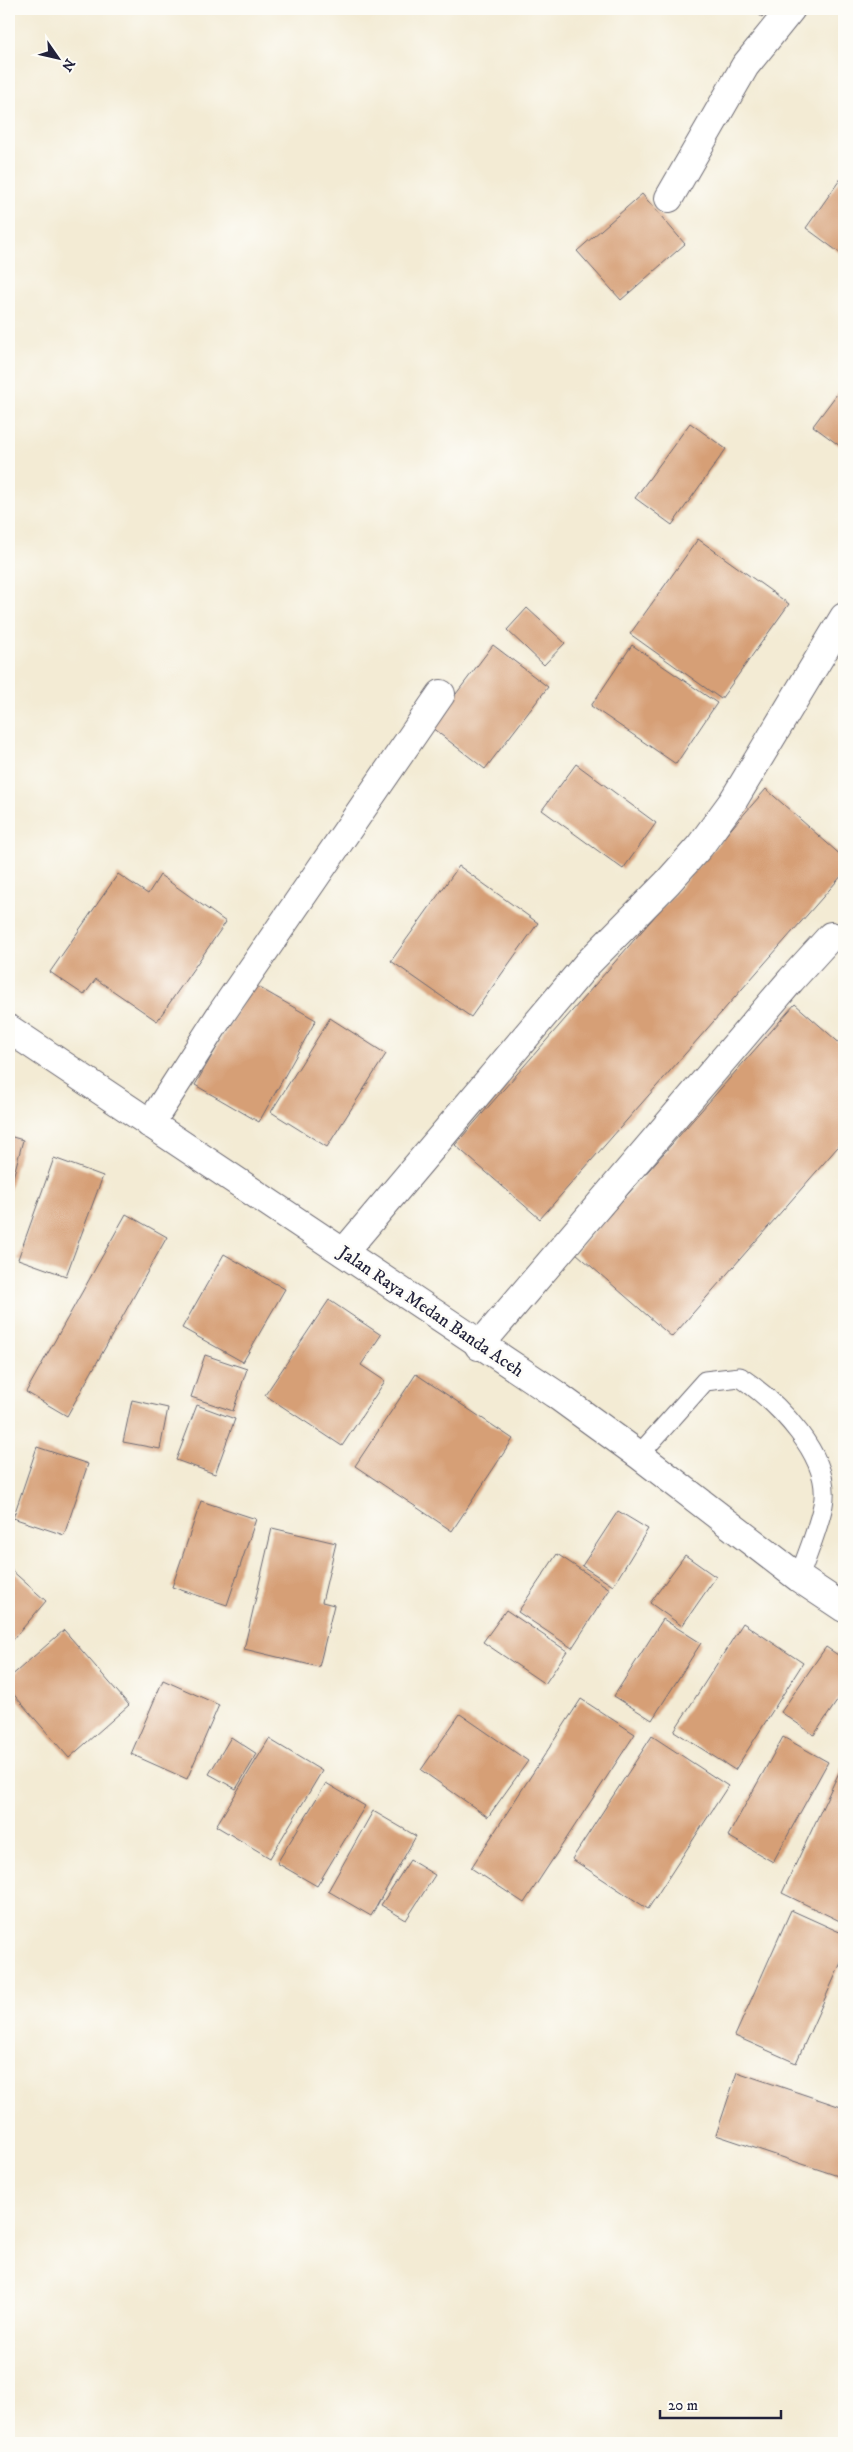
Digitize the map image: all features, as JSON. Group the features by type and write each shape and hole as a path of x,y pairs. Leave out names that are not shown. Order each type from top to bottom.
{"main road":[{"path":"670,198 745,66 791,9"},
{"path":"344,1252 587,964 668,883 700,846 733,801 844,617"},
{"path":"150,1124 221,1014 441,694"},
{"path":"479,1346 791,980 831,936"},
{"name":"Jalan Raya Medan Banda Aceh","path":"9,1029 344,1252 479,1346 555,1394 639,1455 799,1578 844,1608"}],"lane":[{"path":"639,1455 705,1381 740,1377 764,1393 804,1440 823,1476 823,1504 799,1578"}],"building":[{"path":"751,9 768,9 762,17"},
{"path":"844,174 844,256 806,228"},
{"path":"642,194 685,244 621,300 577,251"},
{"path":"840,390 844,393 844,449 813,426"},
{"path":"690,423 726,449 672,525 635,498"},
{"path":"698,539 789,604 721,699 630,634"},
{"path":"527,608 565,643 544,665 507,630"},
{"path":"493,645 548,687 485,769 431,727"},
{"path":"632,645 717,703 676,764 591,706"},
{"path":"576,764 656,823 623,869 542,810"},
{"path":"766,789 844,858 844,873 540,1219 455,1145"},
{"path":"459,866 538,923 471,1017 391,961"},
{"path":"118,874 148,894 160,875 226,922 157,1021 96,979 84,995 50,972"},
{"path":"253,984 316,1020 259,1122 195,1085"},
{"path":"795,1004 844,1047 844,1140 672,1337 576,1253"},
{"path":"330,1018 386,1054 327,1147 271,1112"},
{"path":"9,1136 23,1140 9,1193"},
{"path":"54,1158 103,1176 66,1276 18,1259"},
{"path":"126,1214 167,1237 67,1416 26,1392"},
{"path":"224,1254 285,1289 243,1362 182,1328"},
{"path":"329,1300 381,1335 361,1365 385,1381 342,1446 265,1395"},
{"path":"205,1355 247,1369 233,1411 191,1397"},
{"path":"416,1374 513,1439 452,1531 355,1466"},
{"path":"132,1400 168,1408 160,1449 123,1442"},
{"path":"197,1405 235,1419 215,1474 176,1460"},
{"path":"37,1447 88,1464 64,1535 13,1518"},
{"path":"201,1501 256,1519 227,1605 172,1587"},
{"path":"618,1511 648,1529 613,1586 582,1566"},
{"path":"272,1528 336,1543 322,1602 334,1605 319,1667 244,1649"},
{"path":"557,1554 610,1589 572,1648 518,1612"},
{"path":"685,1555 716,1577 682,1626 650,1603"},
{"path":"9,1568 46,1601 11,1642 9,1641"},
{"path":"506,1610 567,1651 545,1684 483,1642"},
{"path":"663,1619 701,1643 652,1720 614,1696"},
{"path":"743,1623 803,1663 735,1770 674,1731"},
{"path":"64,1630 129,1705 69,1758 9,1689 9,1678"},
{"path":"826,1647 844,1659 844,1691 814,1735 781,1712"},
{"path":"163,1680 219,1705 187,1779 131,1754"},
{"path":"581,1699 635,1734 524,1903 471,1868"},
{"path":"460,1714 528,1761 488,1817 421,1770"},
{"path":"652,1736 728,1786 648,1909 572,1859"},
{"path":"231,1737 257,1754 236,1789 209,1774"},
{"path":"783,1737 828,1762 773,1862 728,1836"},
{"path":"269,1739 322,1771 270,1858 216,1826"},
{"path":"844,1762 844,1923 782,1893"},
{"path":"326,1783 365,1806 317,1886 277,1863"},
{"path":"373,1811 416,1836 371,1916 328,1891"},
{"path":"410,1860 435,1875 406,1920 381,1905"},
{"path":"791,1910 844,1934 844,1956 796,2063 735,2036"},
{"path":"737,2072 844,2108 844,2178 716,2135"}]}
